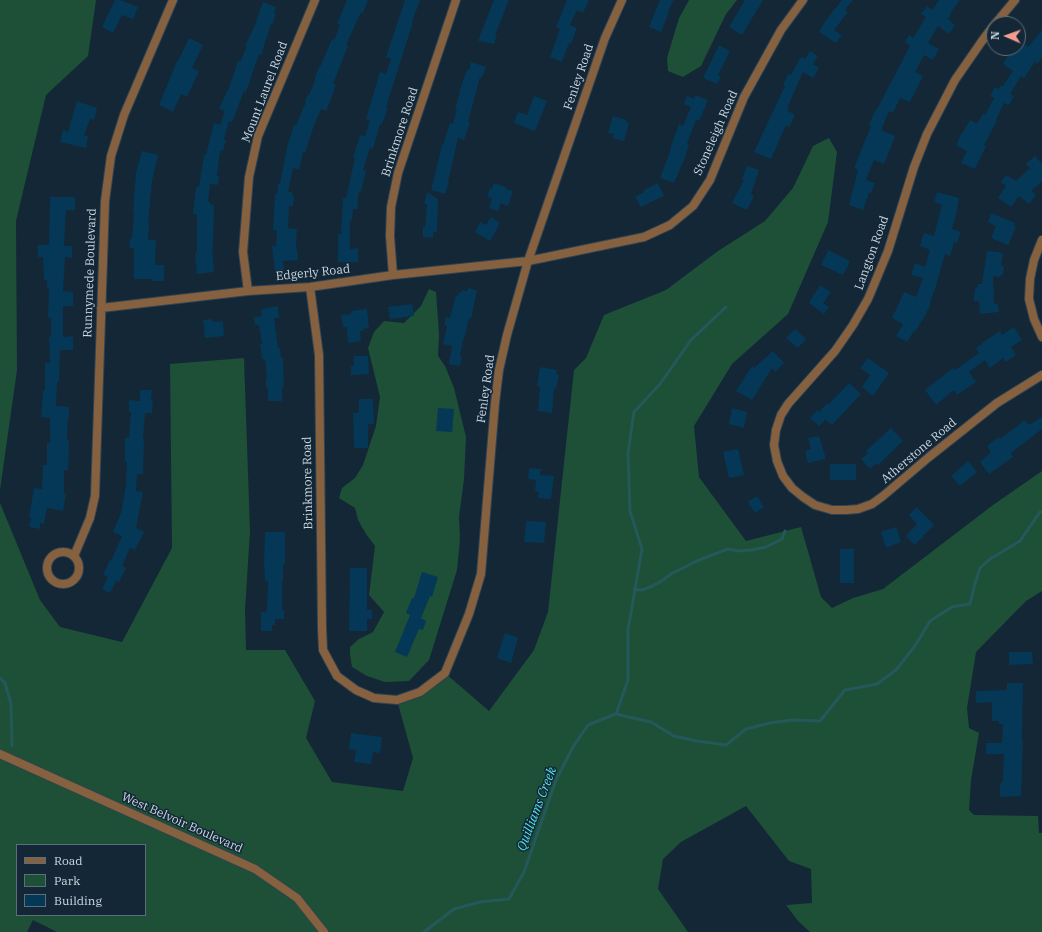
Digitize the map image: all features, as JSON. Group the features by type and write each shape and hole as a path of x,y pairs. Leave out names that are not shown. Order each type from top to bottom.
{"street":[{"name":"Runnymede Boulevard","path":"74,556 90,518 95,496 105,201 111,156 124,115 173,0"},
{"name":"Mount Laurel Road","path":"248,292 243,244 249,177 258,136 315,0"},
{"name":"Brinkmore Road","path":"393,275 390,236 391,207 398,173 456,0"},
{"name":"Fenley Road","path":"337,676 356,690 374,698 397,700 420,692 445,673 469,614 481,574 494,411 499,370 507,335 528,261 605,38 622,0"},
{"name":"Stoneleigh Road","path":"528,261 644,237 670,225 693,206 710,180 744,97 780,30 803,0"},
{"name":"Langton Road","path":"1002,16 1015,0"},
{"name":"Langton Road","path":"803,497 792,488 783,476 776,461 774,445 776,430 781,415 788,404 835,351 853,325 868,299 888,251 914,167 927,134 955,80 986,36"},
{"path":"1042,240 1034,260 1030,279 1029,299 1034,319 1042,336"},
{"name":"Edgerly Road","path":"101,308 248,292 310,287 393,275 528,261"},
{"name":"Brinkmore Road","path":"310,287 319,355 323,650 337,676"},
{"name":"Atherstone Road","path":"803,497 815,505 832,510 858,509 872,504 998,403 1042,375"},
{"name":"West Belvoir Boulevard","path":"0,754 255,869 297,898 324,932"}],"green space":[{"path":"0,0 96,0 88,56 46,95 16,221 17,370 0,490"},
{"path":"689,0 737,0 726,14 701,66 683,77 668,71 667,58 679,18"},
{"path":"829,138 837,152 828,222 788,314 732,364 694,426 699,477 746,541 801,527 821,597 832,608 853,598 883,589 993,505 1042,471 1042,591 1026,601 976,652 967,708 969,728 979,733 971,780 969,810 974,815 1038,816 1039,833 1042,833 1042,932 810,932 798,921 786,905 812,903 811,869 789,861 746,806 681,842 663,859 658,889 688,932 57,932 33,920 27,932 0,932 0,503 40,600 60,627 122,642 172,548 170,364 244,358 250,531 245,610 246,650 285,650 315,701 306,738 332,782 403,791 413,758 397,700 420,692 445,673 489,711 534,650 548,612 574,370 586,358 604,315 666,290 718,251 765,221 793,188 813,146"},
{"path":"429,289 436,292 439,334 438,356 445,366 454,388 466,437 464,479 459,517 460,540 457,570 429,660 409,681 385,682 367,676 352,667 350,647 359,639 373,632 384,612 369,595 375,546 358,520 355,508 339,498 342,488 355,478 363,465 376,426 380,397 368,348 374,332 384,321 404,323 421,306"}],"building":[{"path":"115,0 120,0 138,7 133,19 122,15 113,33 102,27"},
{"path":"347,0 368,0 363,13 361,12 346,45 348,46 333,84 336,85 326,111 321,109 305,153 303,152 299,170 293,168 288,192 292,192 292,195 294,196 293,206 289,206 288,228 297,229 296,249 298,260 283,261 284,270 275,271 272,246 276,246 277,231 273,230 275,194 277,194 278,184 280,184 287,147 294,125 296,125 306,102 305,101 315,81 319,67 332,39 334,40 340,25 337,24"},
{"path":"405,0 420,0 386,107 388,108 382,124 380,124 373,149 370,148 363,170 366,171 361,191 359,191 357,209 353,209 352,221 350,220 350,249 358,248 358,262 338,262 338,234 341,234 343,198 346,198 355,158 353,158 360,135 365,136 370,121 366,119 380,72 386,74 391,59 386,57"},
{"path":"494,0 509,0 495,35 497,36 494,44 478,41"},
{"path":"567,0 589,0 583,13 577,10 570,25 577,28 571,44 569,43 562,62 550,57 560,29 556,27"},
{"path":"660,0 674,0 668,11 669,12 661,32 649,27"},
{"path":"745,0 763,0 742,35 729,27"},
{"path":"842,0 853,0 845,10 848,12 834,30 842,35 836,43 819,32 826,20"},
{"path":"939,0 960,0 950,13 951,14 948,19 955,25 949,34 938,26 928,43 939,49 933,60 924,55 915,72 923,76 910,102 900,98 893,113 889,111 881,130 895,136 884,164 874,160 866,180 875,183 871,193 869,193 863,210 849,205 858,170 854,168 871,126 869,125 875,111 910,46 905,42 909,35 913,38 926,17 921,14 927,6 932,10"},
{"path":"263,2 276,7 274,13 276,14 272,25 271,24 261,55 259,54 246,92 244,91 232,122 229,121 224,139 226,140 223,151 220,151 217,176 219,176 218,185 210,184 208,202 214,205 212,247 214,272 197,274 195,253 197,253 197,214 193,214 196,187 199,187 204,155 206,155 214,123 220,125 225,111 219,109 228,91 238,61 240,62 247,46 245,46 257,21"},
{"path":"1042,30 1042,58 1037,64 1035,62 1024,78 1021,76 1010,94 1014,96 1009,105 1004,103 996,120 997,121 984,145 986,146 975,169 961,163 967,151 956,145 961,134 970,120 977,124 983,114 985,115 994,98 990,96 995,87 999,89 1000,86 1002,87 1013,71 1003,64 1008,56 1026,56 1026,45 1028,47"},
{"path":"189,38 203,45 192,68 199,71 187,97 181,94 173,112 159,105 177,61"},
{"path":"719,45 730,51 718,75 721,76 717,84 703,78"},
{"path":"810,51 818,56 813,64 819,68 813,78 803,72 787,108 789,108 788,111 795,115 789,127 786,125 771,159 754,152 785,86 783,85 788,74 791,75 801,57 805,59"},
{"path":"471,62 486,67 482,78 480,77 468,122 470,122 464,140 458,138 445,194 431,190 442,145 450,123 453,124 459,92"},
{"path":"695,95 708,100 699,121 696,120 687,144 689,145 684,160 674,183 660,178 679,124 683,126 691,107 684,104 687,96 694,99"},
{"path":"534,96 547,101 535,131 514,123 518,112 527,115"},
{"path":"77,101 97,108 94,120 90,119 84,135 88,136 86,148 60,142 63,130 68,132"},
{"path":"613,116 626,120 626,122 629,123 624,141 613,138 614,134 608,133"},
{"path":"142,151 158,155 152,181 148,240 156,240 155,265 164,265 164,281 153,281 153,279 134,279 134,248 129,248 130,238 132,239 136,173"},
{"path":"1035,156 1042,164 1042,181 1031,191 1036,195 1029,204 1019,196 1011,207 998,198 1006,186 1001,182 1006,175 1016,181 1030,168 1026,164"},
{"path":"747,166 759,170 751,194 754,196 747,210 732,203 744,180 742,179"},
{"path":"494,183 513,191 508,206 501,203 498,211 489,208 492,198 487,197 490,188 492,189"},
{"path":"658,183 664,196 641,207 635,197 644,192 644,190"},
{"path":"427,192 438,199 437,232 433,232 433,238 423,237 423,227 425,227 427,204 424,203"},
{"path":"937,192 959,198 952,229 961,232 957,243 954,242 950,256 945,254 930,302 931,303 926,314 907,342 896,336 903,324 892,318 904,292 916,297 923,278 911,275 915,263 925,267 930,250 920,246 924,233 934,236 942,205 934,202"},
{"path":"50,197 75,197 75,210 66,210 64,246 72,246 72,258 65,257 63,291 73,292 73,306 63,306 63,337 73,336 73,350 60,350 59,382 57,382 56,406 69,407 67,440 69,440 68,470 64,470 64,493 66,493 63,511 47,508 44,524 40,523 40,529 29,527 31,517 29,517 34,488 42,489 43,465 47,465 47,443 50,443 50,418 41,417 43,391 45,391 45,363 50,363 49,337 51,337 51,318 48,318 49,287 47,287 47,280 44,280 43,257 38,257 38,245 49,245"},
{"path":"991,213 1015,223 1014,226 1016,227 1008,245 991,238 996,226 988,222"},
{"path":"491,217 500,223 490,241 475,232 480,222 486,225"},
{"path":"828,250 850,261 843,275 821,265"},
{"path":"987,251 1003,253 1001,266 1004,266 1003,276 993,276 994,304 998,303 999,312 980,314 979,301 974,301 974,293 975,287 978,287 978,284 982,284"},
{"path":"820,285 831,292 823,303 829,307 824,314 809,303"},
{"path":"468,288 477,290 471,319 469,318 463,339 460,366 449,364 452,346 443,344 447,326 444,325 446,317 450,318 456,295 458,296 459,292 462,293 462,290 467,291"},
{"path":"412,304 414,316 390,319 388,307"},
{"path":"278,306 279,318 274,318 278,348 280,348 281,358 283,358 284,387 282,387 282,401 268,401 265,359 262,359 260,344 262,344 259,325 255,325 254,317 262,316 261,309"},
{"path":"367,309 369,328 360,331 361,341 348,343 347,327 343,327 341,315 351,314 351,311"},
{"path":"212,319 213,322 223,321 224,336 205,338 203,320"},
{"path":"1014,327 1022,340 1011,347 1016,355 1006,362 1003,358 990,368 985,360 969,372 976,382 957,395 954,390 936,405 925,390 953,368 955,370 979,353 976,348 982,343 1000,331 1002,335"},
{"path":"795,329 806,339 798,348 786,338"},
{"path":"773,351 784,363 775,372 772,368 752,400 736,391 752,366 754,368"},
{"path":"354,356 368,356 369,374 351,375 351,366 354,366"},
{"path":"868,358 889,373 873,396 862,387 870,375 860,368"},
{"path":"540,367 557,370 556,374 559,375 556,389 554,388 552,413 538,411 540,387 537,386"},
{"path":"849,383 861,394 832,425 825,420 819,426 810,418 817,410 819,412 827,403 828,405"},
{"path":"140,390 152,390 151,401 153,401 152,413 145,413 143,474 137,474 136,491 143,492 136,528 144,532 135,550 130,548 122,566 126,568 119,582 116,581 110,593 102,589 108,577 103,575 122,536 113,532 121,513 126,486 127,462 125,462 125,438 129,438 131,412 129,412 129,400 140,401"},
{"path":"359,399 373,399 374,424 368,424 368,448 354,448 353,413 359,413"},
{"path":"438,408 454,409 452,432 436,431"},
{"path":"732,408 747,412 744,428 729,424"},
{"path":"1042,417 1042,429 1011,453 1013,457 989,474 980,462 991,452 987,446 999,437 1000,439 1025,420 1029,425"},
{"path":"891,428 903,441 878,465 876,463 870,469 861,459 868,453 866,451"},
{"path":"819,436 826,459 808,463 805,451 811,449 808,438"},
{"path":"738,449 744,475 729,478 723,452"},
{"path":"968,461 977,472 960,486 951,476"},
{"path":"830,464 856,464 856,480 830,480"},
{"path":"529,468 541,469 540,475 554,476 551,499 538,498 539,492 535,491 536,480 528,479"},
{"path":"757,496 764,507 755,513 748,502"},
{"path":"917,507 934,525 915,545 906,536 917,524 909,515"},
{"path":"526,521 546,522 544,543 524,542"},
{"path":"896,527 901,542 886,548 881,532"},
{"path":"265,532 285,532 285,564 283,564 282,581 282,610 284,610 284,619 275,619 275,625 272,625 272,631 261,631 261,612 266,612 267,610 268,581 265,581 264,563"},
{"path":"840,549 854,549 854,583 840,583"},
{"path":"350,568 367,568 367,610 372,610 372,619 367,619 367,631 349,631"},
{"path":"422,572 438,577 432,597 430,596 421,618 426,621 423,630 419,629 407,657 395,652 410,615 406,613 412,598 414,598"},
{"path":"505,633 518,638 511,663 497,658"},
{"path":"1009,652 1032,652 1033,664 1009,665"},
{"path":"1007,683 1023,683 1021,796 1000,797 1000,785 1001,782 1003,782 1004,754 986,754 986,743 1002,743 1003,724 999,724 999,721 992,721 992,702 976,703 976,691 1007,690"},
{"path":"351,733 382,737 380,753 373,752 371,764 354,762 356,750 349,749"}],"waterway":[{"path":"616,714 628,680 628,630 642,549 630,511 628,453 634,412 660,384 691,340 726,307"},
{"name":"Quilliams Creek","path":"424,932 454,909 480,902 509,899 524,872 556,780 573,747 588,725 616,714 651,722 674,736 726,745 746,729 770,723 792,720 820,721 845,690 877,684 896,670 915,646 930,621 952,607 970,604 980,568 990,559 1020,541 1040,512 1042,512"},
{"path":"634,589 642,590 650,587 671,574 699,560 728,549 738,551 766,547 782,539 785,531"},
{"path":"0,678 5,683 11,704 12,746"}]}
